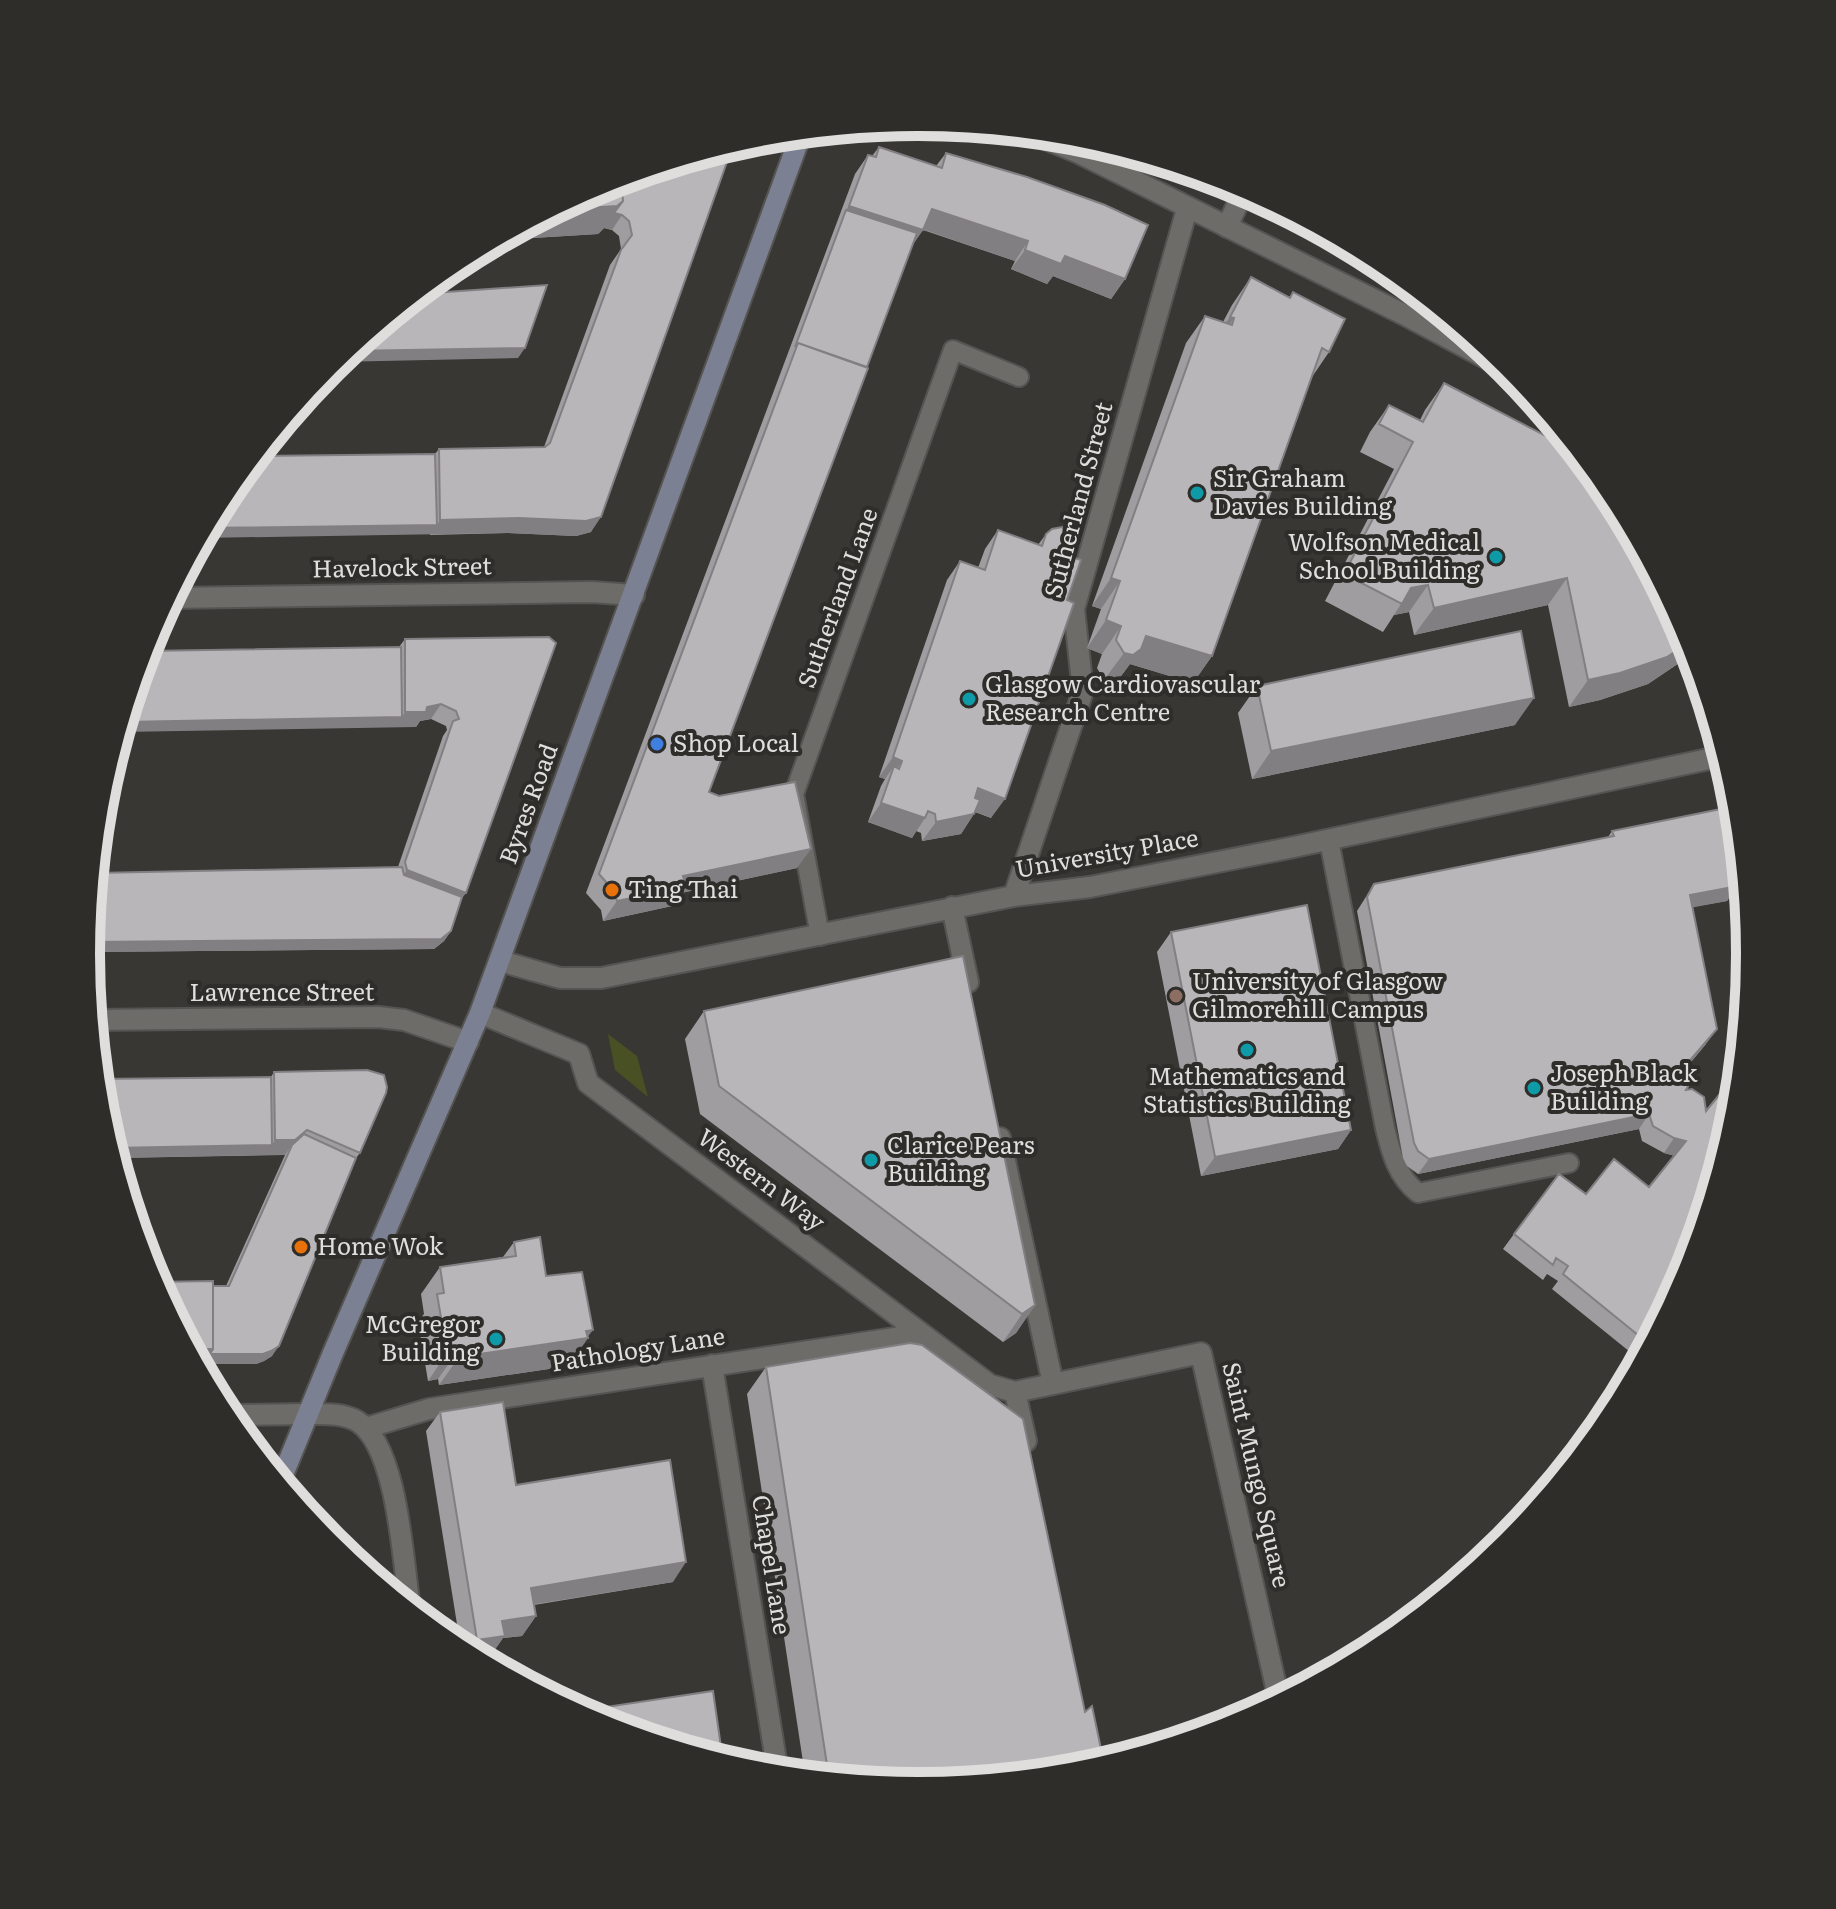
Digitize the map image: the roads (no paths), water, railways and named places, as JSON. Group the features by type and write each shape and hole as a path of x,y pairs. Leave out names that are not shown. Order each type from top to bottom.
{"main road":[{"name":"Byres Road","path":"284,1471 480,1013 797,145"}],"street":[{"path":"1076,152 1466,348"},
{"path":"1227,227 1238,202"},
{"name":"Sutherland Street","path":"1014,896 1083,691 1074,609 1187,209"},
{"name":"Havelock Street","path":"182,597 592,592 634,595"},
{"name":"University Place","path":"500,961 560,978 590,979 630,974 952,907 1090,887 1329,840 1712,758"},
{"path":"952,907 972,1000"},
{"name":"Western Way","path":"480,1013 579,1054 588,1083 990,1385 1015,1392"},
{"name":"Lawrence Street","path":"103,1020 378,1017 404,1020 468,1042"},
{"path":"997,1120 1053,1384"},
{"name":"Pathology Lane","path":"366,1428 429,1409 921,1334"},
{"name":"Saint Mungo Square","path":"1015,1392 1201,1353 1277,1690"},
{"name":"Chapel Lane","path":"712,1365 776,1760"},
{"path":"1015,1392 1029,1454"},
{"path":"242,1415 340,1415 366,1428 376,1439 385,1458 393,1490 408,1593"}],"lane":[{"name":"Sutherland Lane","path":"820,936 794,794 953,350 1019,377"},
{"path":"1329,840 1393,1159 1410,1187 1418,1193 1569,1163"}],"place":[{"name":"Sir Graham Davies Building","path":"1197,493"},
{"name":"Wolfson Medical School Building","path":"1496,557"},
{"name":"Glasgow Cardiovascular Research Centre","path":"969,699"},
{"name":"Shop Local","path":"657,744"},
{"name":"Ting Thai","path":"612,890"},
{"name":"University of Glasgow Gilmorehill Campus","path":"1176,996"},
{"name":"Mathematics and Statistics Building","path":"1247,1050"},
{"name":"Joseph Black Building","path":"1534,1088"},
{"name":"Clarice Pears Building","path":"871,1160"},
{"name":"Home Wok","path":"301,1247"},
{"name":"McGregor Building","path":"496,1339"}]}
